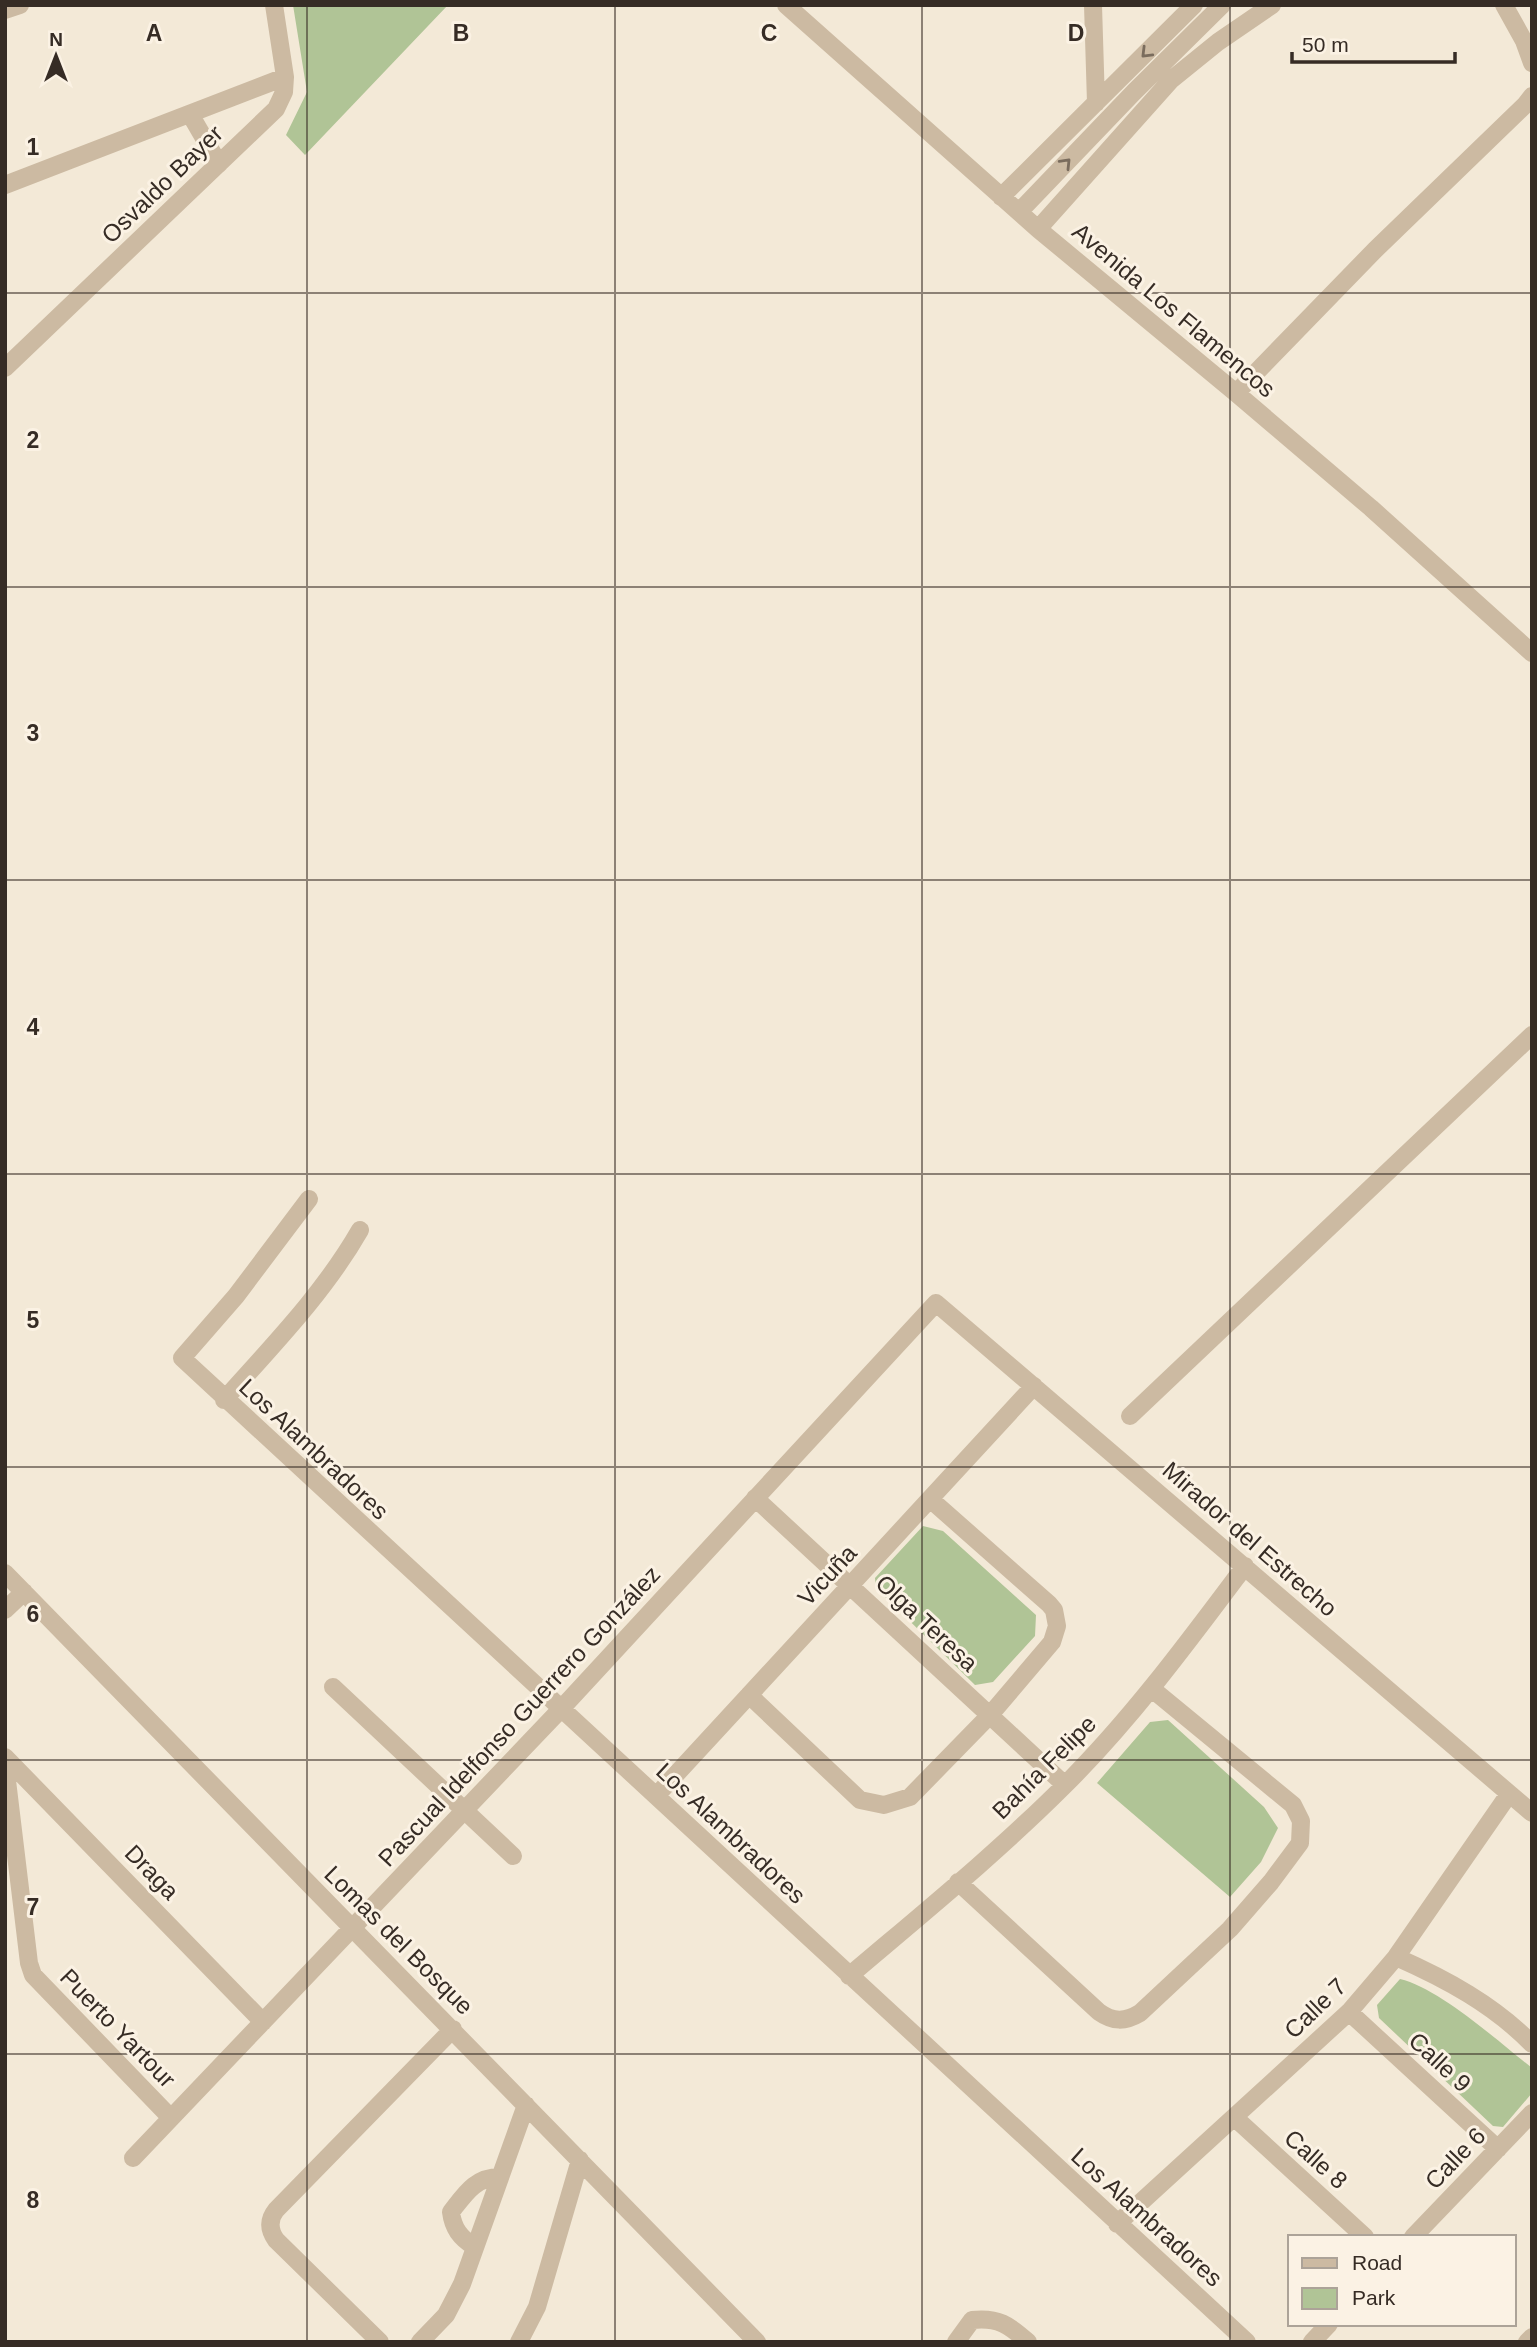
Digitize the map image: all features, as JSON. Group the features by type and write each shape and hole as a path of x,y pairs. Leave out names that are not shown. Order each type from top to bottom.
{"street":[{"path":"5,10 20,5"},
{"name":"Osvaldo Bayer","path":"5,369 276,109 284,92 285,77 274,5"},
{"name":"Avenida Los Flamencos","path":"786,5 1038,229 1236,393 1532,653"},
{"path":"1093,5 1096,103"},
{"path":"1002,197 1194,5"},
{"path":"1019,212 1222,5"},
{"path":"1038,229 1171,80 1218,42 1272,5"},
{"path":"1504,5 1524,41 1532,63"},
{"path":"5,185 285,77"},
{"path":"1236,393 1532,96"},
{"path":"190,114 219,164"},
{"path":"1130,1416 1532,1035"},
{"name":"Los Alambradores","path":"310,1199 253,1275 182,1359 1247,2342"},
{"path":"224,1399 296,1318 345,1256 360,1230"},
{"name":"Mirador del Estrecho","path":"936,1303 1532,1813"},
{"name":"Pascual Idelfonso Guerrero González","path":"133,2158 561,1710 936,1303"},
{"name":"Vicuña","path":"656,1796 1034,1386"},
{"name":"Olga Teresa","path":"755,1497 1065,1785"},
{"path":"749,1695 860,1800 884,1805 910,1797 990,1715 1052,1642 1057,1618 1049,1604 930,1499"},
{"name":"Bahía Felipe","path":"849,1976 1065,1785 1152,1689 1245,1566"},
{"name":"Lomas del Bosque","path":"5,1573 757,2342"},
{"path":"5,1610 24,1592"},
{"path":"333,1687 513,1856"},
{"path":"958,1882 1106,2017 1123,2020 1140,2013 1230,1928 1271,1882 1300,1843 1301,1821 1293,1805 1152,1689"},
{"name":"Draga","path":"5,1757 263,2022"},
{"name":"Puerto Yartour","path":"5,1764 29,1963 33,1975 171,2118"},
{"name":"Calle 7","path":"1117,2224 1349,2012 1396,1957 1509,1794"},
{"path":"1396,1957 1463,1990 1532,2044"},
{"name":"Calle 9","path":"1349,2012 1498,2149"},
{"path":"380,2342 276,2240 270,2226 271,2220 276,2210 453,2029"},
{"path":"420,2342 446,2315 461,2284 526,2105"},
{"name":"Calle 6","path":"1415,2235 1532,2113"},
{"name":"Calle 8","path":"1234,2117 1363,2235"},
{"path":"519,2342 537,2306 580,2160"},
{"path":"475,2247 453,2226 451,2212 470,2188 486,2176 500,2176"},
{"path":"956,2342 972,2320 990,2318 1010,2327 1028,2342"},
{"path":"1312,2342 1327,2326"},
{"path":"1527,2342 1532,2337"}],"green space":[{"path":"293,5 448,5 305,155 286,135 307,92"},
{"path":"923,1526 943,1531 1036,1615 1035,1636 993,1682 975,1685 876,1588 875,1578"},
{"path":"1168,1720 1264,1807 1278,1828 1261,1862 1230,1897 1097,1783 1150,1722"},
{"path":"1400,1979 1416,1984 1450,2004 1532,2068 1532,2093 1503,2127 1493,2126 1379,2018 1377,2005"}]}
